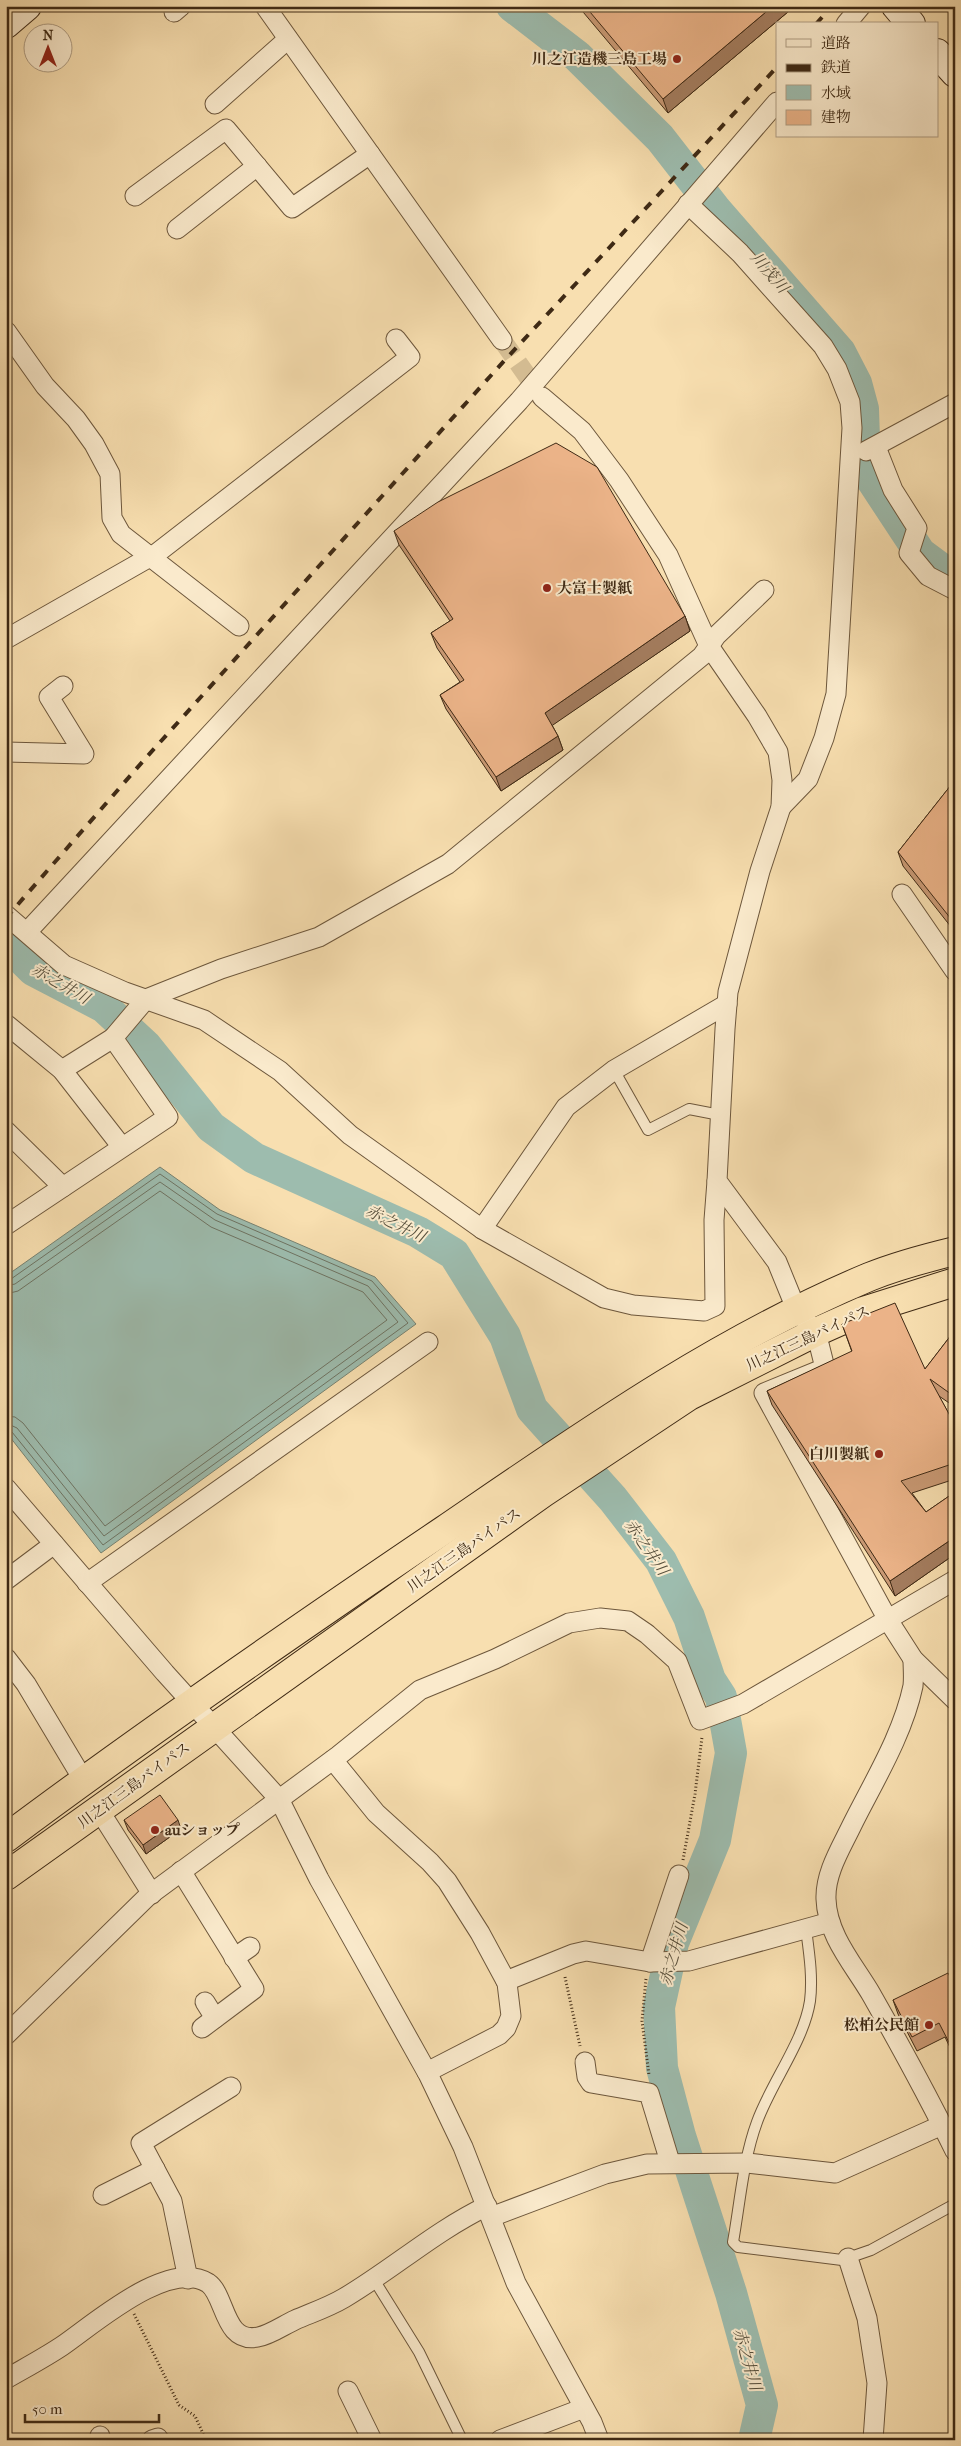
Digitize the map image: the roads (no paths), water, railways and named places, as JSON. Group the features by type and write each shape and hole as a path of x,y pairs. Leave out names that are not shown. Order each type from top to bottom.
{"highway":[{"name":"川之江三島バイパス","path":"6,1838 192,1701 582,1435 672,1378 797,1311 870,1276 955,1251"},
{"name":"川之江三島バイパス","path":"6,1876 543,1494 689,1396 862,1311 955,1282"}],"street":[{"path":"6,24 27,6"},
{"path":"265,6 502,340"},
{"path":"848,22 861,6"},
{"path":"896,6 909,22"},
{"path":"215,104 288,39"},
{"path":"938,54 955,73"},
{"path":"26,932 519,401 776,103"},
{"path":"134,196 226,129 292,208 370,154"},
{"path":"177,229 258,166"},
{"path":"691,201 823,346 837,369 850,402 852,428 851,456 836,694 824,738 808,779 780,807"},
{"path":"6,331 45,386 76,419 94,444 110,474 112,518 121,534 239,626"},
{"path":"6,639 91,592 147,556 157,553 410,357 396,339"},
{"path":"6,915 64,965 141,1006 204,1020 280,1071 350,1135 482,1229 604,1298 633,1305 704,1311 715,1306 714,1220 727,1004 760,871 780,807 782,780 778,752 757,716 709,646 668,555 619,480 582,431 542,397"},
{"path":"851,456 874,448 955,403"},
{"path":"874,448 893,490 917,528 909,553 928,576 955,590"},
{"path":"62,1070 116,1035 141,1006 221,969 319,937 448,864 702,656 716,636 764,590"},
{"path":"6,752 84,754 49,698 63,686"},
{"path":"902,894 955,971"},
{"path":"482,1229 566,1107 614,1070 727,1004"},
{"path":"6,1024 62,1070 122,1147"},
{"path":"6,1225 168,1117 116,1035"},
{"path":"6,1131 63,1187"},
{"path":"717,1180 777,1262 797,1311 816,1332 825,1368 764,1393 888,1620 913,1659 955,1700"},
{"path":"88,1583 428,1342"},
{"path":"6,1488 279,1799 319,1879 427,2072 463,2147 516,2283 584,2408 598,2440"},
{"path":"6,1580 54,1544"},
{"path":"6,2035 152,1894 332,1760 420,1690 495,1659 569,1623 600,1618 628,1621 647,1634 677,1661 705,1718 743,1704 955,1580"},
{"path":"6,1658 26,1684 84,1780"},
{"path":"913,1659 913,1685 897,1730 829,1875 826,1898 830,1922 838,1940 871,1994 955,2152"},
{"path":"332,1760 376,1813 430,1862 446,1881 480,1932 506,1981 511,2016 506,2028 499,2035 427,2072"},
{"path":"99,1810 152,1894"},
{"path":"181,1871 242,1952 254,1989 209,2023 205,2002"},
{"path":"650,1962 679,1874"},
{"path":"506,1981 586,1951 650,1962 681,1961 830,1922"},
{"path":"584,2062 587,2077 591,2083 649,2092 670,2162"},
{"path":"188,2279 172,2201 141,2143 231,2087"},
{"path":"6,2379 61,2347 113,2310 150,2287 170,2280 200,2280 210,2284 231,2326 238,2334 258,2337 343,2298 458,2220 489,2212 605,2174 648,2164 670,2162 747,2163 834,2173 942,2125"},
{"path":"103,2195 155,2169"},
{"path":"848,2258 867,2318 877,2383 872,2440"},
{"path":"348,2391 372,2440"},
{"path":"500,2440 584,2408"},
{"path":"152,2440 158,2438 159,2440"}],"lane":[{"path":"614,1070 648,1130 689,1110 720,1115"},
{"path":"806,1929 810,1969 810,2000 804,2024 756,2124 733,2242 738,2247 842,2260 872,2250 955,2204"},
{"path":"373,2278 419,2352 462,2440"}],"water":[{"path":"160,1167 220,1210 375,1277 416,1324 101,1553 6,1432 6,1276"}],"waterway":[{"name":"川茂川","path":"512,6 577,56 660,138 716,210 840,352 856,383 863,409 864,439 870,477 920,553 955,579"},
{"name":"赤之井川","path":"6,943 33,970 104,1007 146,1046 211,1127 254,1158 418,1232 454,1254 505,1336 532,1409 613,1499 661,1561 689,1617 710,1680 721,1697 731,1753 715,1840 673,1943 659,2007 662,2068 680,2136 731,2293 762,2405 754,2440"}],"tunnel":[{"path":"502,340 542,397"}],"railway":[{"path":"818,22 832,6"},
{"path":"6,918 144,760 504,361 776,68"}],"place":[{"name":"川之江造機三島工場","path":"677,59"},
{"name":"大富士製紙","path":"547,588"},
{"name":"白川製紙","path":"879,1454"},
{"name":"auショップ","path":"155,1830"},
{"name":"松柏公民館","path":"929,2025"}]}
